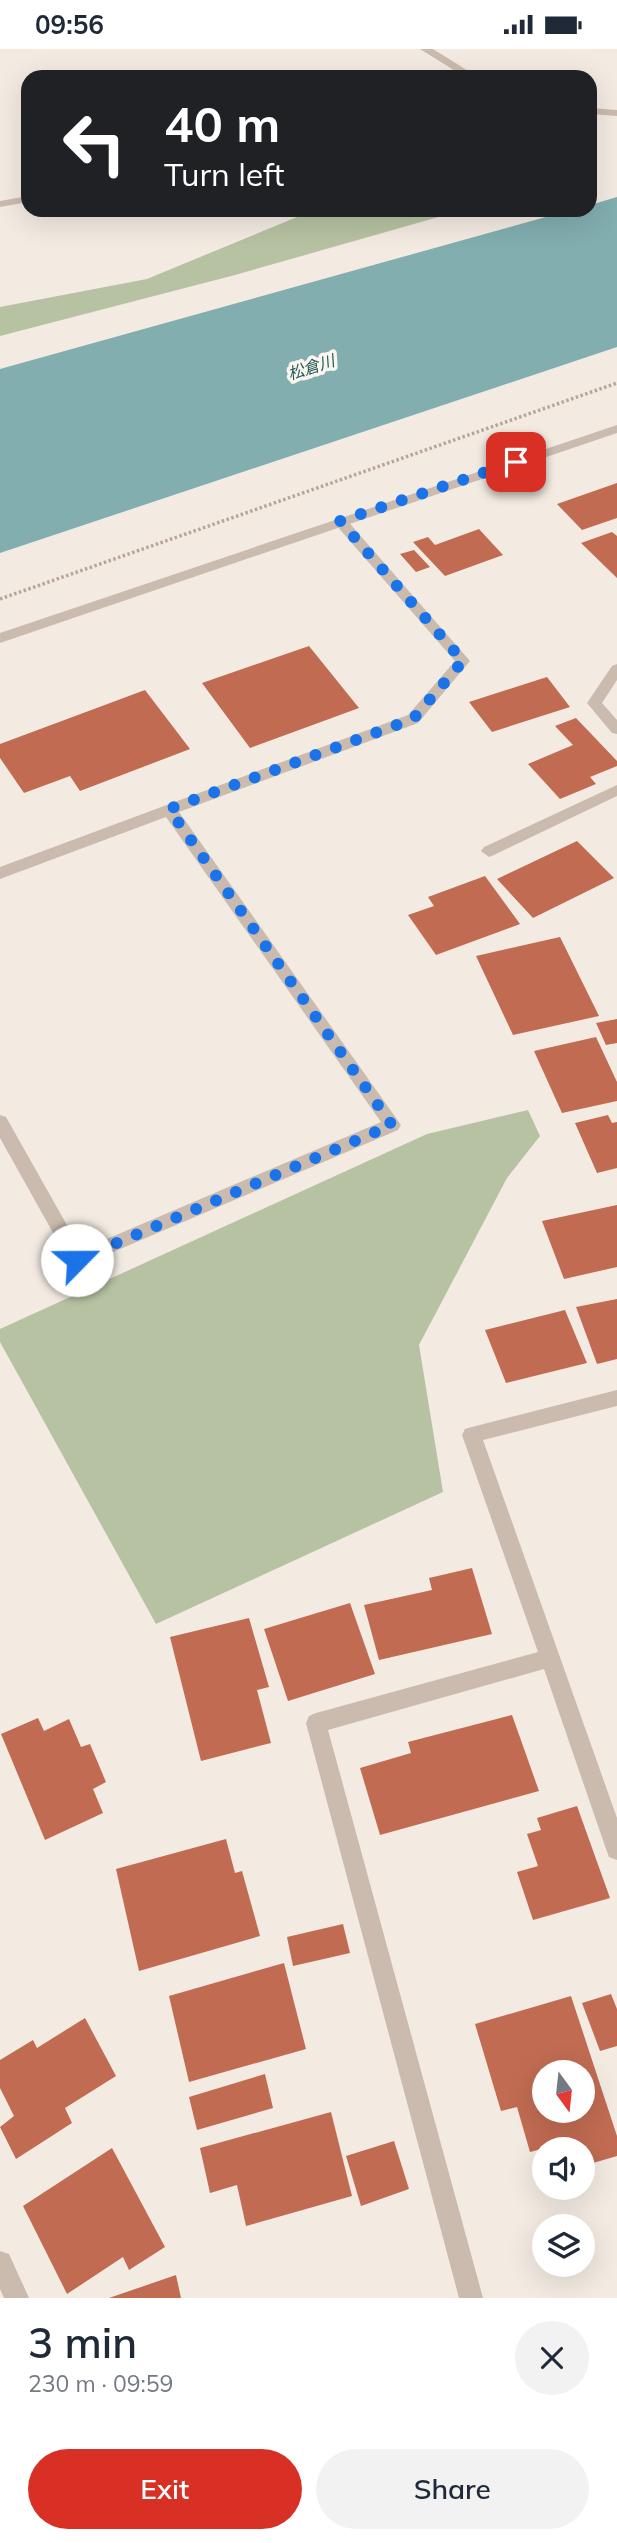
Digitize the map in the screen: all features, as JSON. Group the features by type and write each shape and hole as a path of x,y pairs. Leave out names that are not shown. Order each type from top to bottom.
{"street":[{"path":"425,49 461,70"},
{"path":"597,112 617,113"},
{"path":"0,204 21,200"},
{"path":"0,638 617,429"},
{"path":"0,873 413,719 463,661 340,521"},
{"path":"617,669 594,703 617,729"},
{"path":"489,851 617,790"},
{"path":"0,1122 77,1260 392,1125 169,809"},
{"path":"617,1398 471,1435 617,1849"},
{"path":"471,2298 316,1723 549,1658"},
{"path":"0,2263 17,2298"}],"path":[{"path":"0,599 617,383"}],"green space":[{"path":"297,217 438,217 235,275 0,336 0,307 147,279"},
{"path":"528,1110 540,1136 507,1178 419,1345 443,1492 156,1624 0,1342 0,1329 427,1134"}],"water":[{"name":"松倉川","path":"617,197 617,347 0,553 0,369 546,217 597,217 597,203"}],"building":[{"path":"617,483 617,518 582,530 557,504"},
{"path":"479,529 503,555 445,576 413,542 428,537 435,545"},
{"path":"612,532 617,536 617,578 581,543"},
{"path":"414,550 430,567 416,572 400,554"},
{"path":"309,646 359,708 250,748 202,683"},
{"path":"547,677 570,707 492,732 469,702"},
{"path":"145,690 190,749 80,791 70,776 24,793 0,758 0,744"},
{"path":"576,718 617,761 617,766 590,777 596,784 560,799 528,764 573,745 555,726"},
{"path":"577,841 614,878 533,918 497,879"},
{"path":"485,876 520,924 436,955 408,915 434,906 428,897"},
{"path":"560,937 599,1016 513,1035 476,956"},
{"path":"617,1019 617,1043 606,1045 596,1023"},
{"path":"596,1037 617,1082 617,1101 562,1113 534,1051"},
{"path":"608,1115 612,1123 617,1122 617,1168 597,1173 575,1123"},
{"path":"617,1205 617,1267 564,1279 542,1221"},
{"path":"617,1299 617,1359 597,1364 576,1307"},
{"path":"565,1310 587,1363 506,1383 485,1330"},
{"path":"472,1568 492,1634 379,1660 364,1605 432,1590 429,1578"},
{"path":"350,1603 375,1674 288,1701 264,1629"},
{"path":"249,1618 269,1687 257,1690 271,1743 201,1761 170,1637"},
{"path":"512,1715 539,1791 380,1835 360,1768 411,1753 408,1742"},
{"path":"38,1718 44,1731 69,1719 81,1747 90,1744 106,1782 93,1789 103,1813 45,1840 1,1734"},
{"path":"577,1806 610,1898 533,1920 517,1872 538,1866 527,1834 541,1830 537,1818"},
{"path":"226,1839 235,1873 242,1871 260,1936 139,1971 116,1869"},
{"path":"343,1924 350,1953 293,1966 287,1937"},
{"path":"284,1963 306,2049 189,2082 169,1996"},
{"path":"611,1994 617,2009 617,2046 600,2051 582,2003"},
{"path":"571,1996 592,2060 532,2060 532,2123 595,2123 595,2069 617,2136 617,2156 595,2162 595,2137 532,2137 530,2152 517,2107 501,2111 475,2024"},
{"path":"85,2018 116,2076 65,2108 72,2123 16,2159 0,2127 14,2116 0,2088 0,2060 33,2040 37,2048"},
{"path":"265,2074 273,2108 197,2130 189,2097"},
{"path":"331,2112 352,2196 246,2226 237,2185 210,2193 200,2148"},
{"path":"394,2141 409,2189 361,2206 346,2156"},
{"path":"112,2148 165,2247 129,2270 123,2257 67,2294 23,2206"},
{"path":"176,2275 181,2298 109,2298"}],"route":[{"path":"77,1260 392,1125 169,809 413,719 463,661 340,521 516,462"}]}
